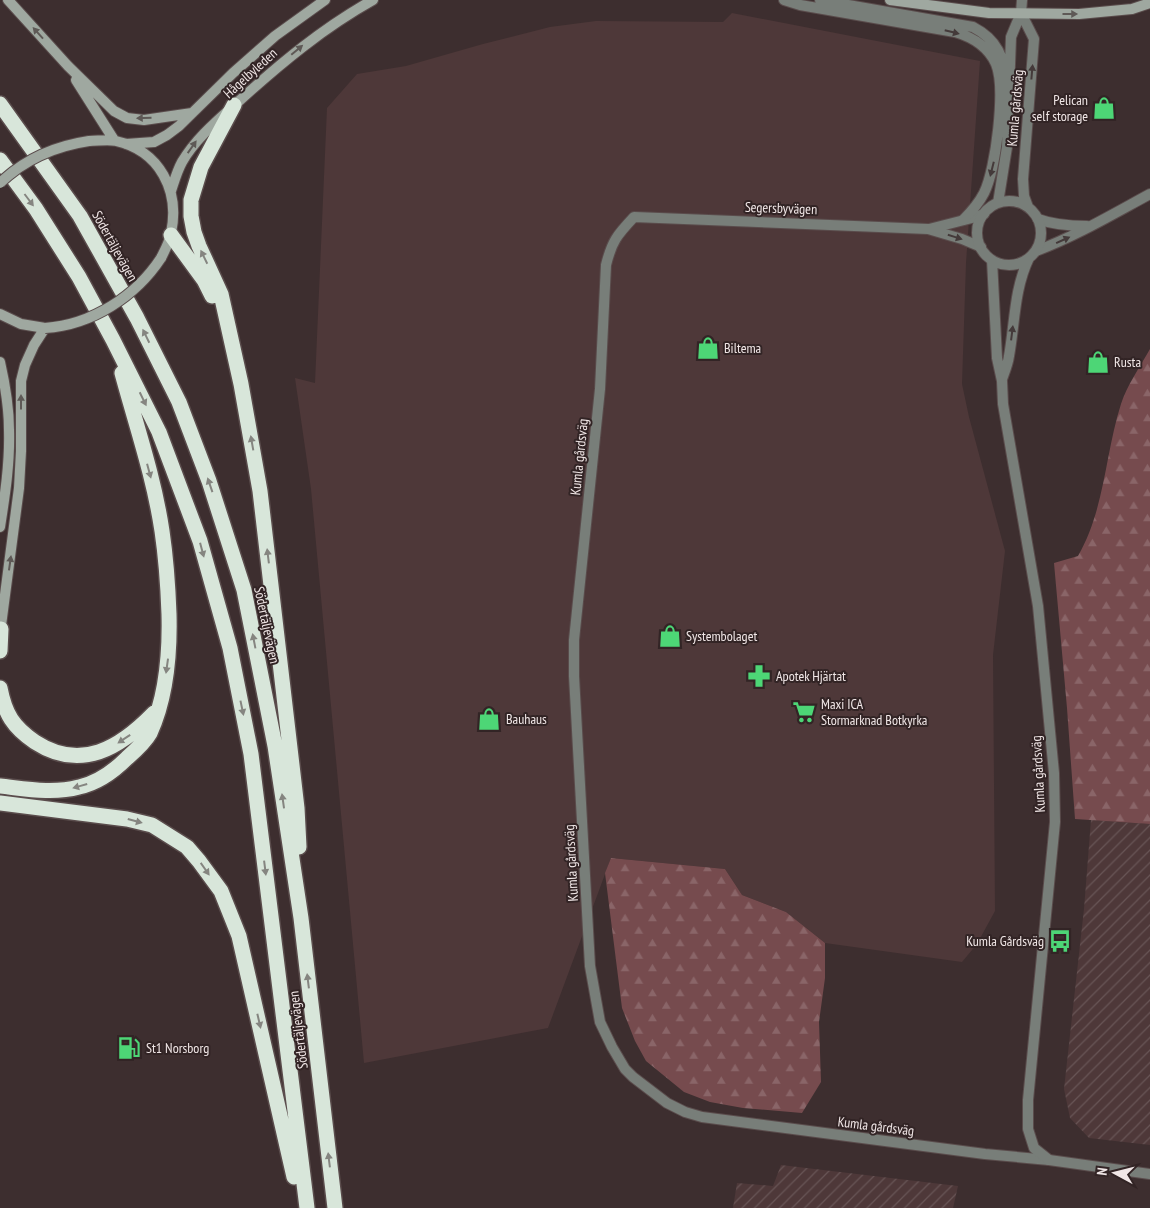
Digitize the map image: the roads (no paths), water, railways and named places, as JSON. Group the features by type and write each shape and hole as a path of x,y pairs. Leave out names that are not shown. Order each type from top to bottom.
{"highway":[{"name":"Södertäljevägen","path":"0,104 80,216 137,318 178,402 210,481 244,590 275,746 301,918 335,1208"},
{"path":"234,105 201,167 191,200 191,216 194,232 221,294 241,384 260,491 298,808 301,918"},
{"path":"0,160 36,209 65,254 113,340 159,432 200,541 230,648 251,754 307,1208"},
{"path":"171,235 204,280 230,336"},
{"path":"0,786 60,791 81,787 102,778 124,762 149,734 160,706 169,655 168,578 162,530 152,481 113,340"},
{"path":"0,631 0,652"},
{"path":"0,688 4,708 16,726 33,740 51,751 73,757 99,752 120,743 139,729 160,706"},
{"path":"0,803 127,819 152,826 187,847 200,862 220,891 239,936 301,1208"}],"main road":[{"path":"8,0 68,66 114,111 127,118 144,120 192,112"},
{"name":"Hågelbyleden","path":"126,144 154,142 167,135 275,36 326,0"},
{"name":"Hågelbyleden","path":"171,191 181,164 198,139 307,42 347,14 373,0"},
{"path":"890,0 989,13 1079,14 1132,9 1150,3"},
{"path":"68,66 114,140"},
{"path":"0,183 10,174 51,150 70,144 114,140 144,153 154,162 164,175 171,191 173,206 171,235 161,258 152,271 132,291 108,308 79,320 46,328 21,324 0,314"},
{"path":"0,631 19,488 21,381 25,365 34,345 46,328"},
{"path":"0,362 6,390 9,430 8,463 0,526"}],"street":[{"path":"784,0 800,5 955,32 967,36 987,50 998,71 999,109 994,158 984,193 963,220"},
{"name":"Kumla gårdsväg","path":"820,0 973,26 984,32 1000,51 1005,64 1008,83"},
{"name":"Kumla gårdsväg","path":"998,203 1002,192 1007,147 1011,37 1022,13 1022,0"},
{"name":"Kumla gårdsväg","path":"1022,13 1034,39 1023,179 1024,196 1028,207"},
{"path":"1088,226 1064,226 1050,223 1038,218 1028,207 1014,202 998,203 984,214 978,230 980,247 992,260 1007,265 1015,265 1066,240 1088,226 1150,194"},
{"name":"Segersbyvägen","path":"928,229 984,214"},
{"name":"Segersbyvägen","path":"634,217 928,229 962,239 980,247"},
{"name":"Kumla gårdsväg","path":"634,217 616,236 606,265 599,398 574,640 574,676 590,966 600,1022 612,1047 625,1069 658,1097 685,1112 720,1119 841,1136 1049,1160 1150,1174"},
{"name":"Kumla gårdsväg","path":"1002,381 1009,358 1015,305 1022,272 1041,240 1038,218"},
{"name":"Kumla gårdsväg","path":"992,260 996,349 1002,381 1003,404 1038,606 1054,772 1054,822 1028,1100 1028,1129 1034,1148 1049,1160"}],"place":[{"name":"Pelican self storage","path":"1104,108"},
{"name":"Biltema","path":"708,348"},
{"name":"Rusta","path":"1098,362"},
{"name":"Systembolaget","path":"670,636"},
{"name":"Apotek Hjärtat","path":"759,676"},
{"name":"Maxi ICA Stormarknad Botkyrka","path":"804,712"},
{"name":"Bauhaus","path":"489,719"},
{"name":"Kumla Gårdsväg","path":"1060,941"},
{"name":"St1 Norsborg","path":"129,1048"}]}
